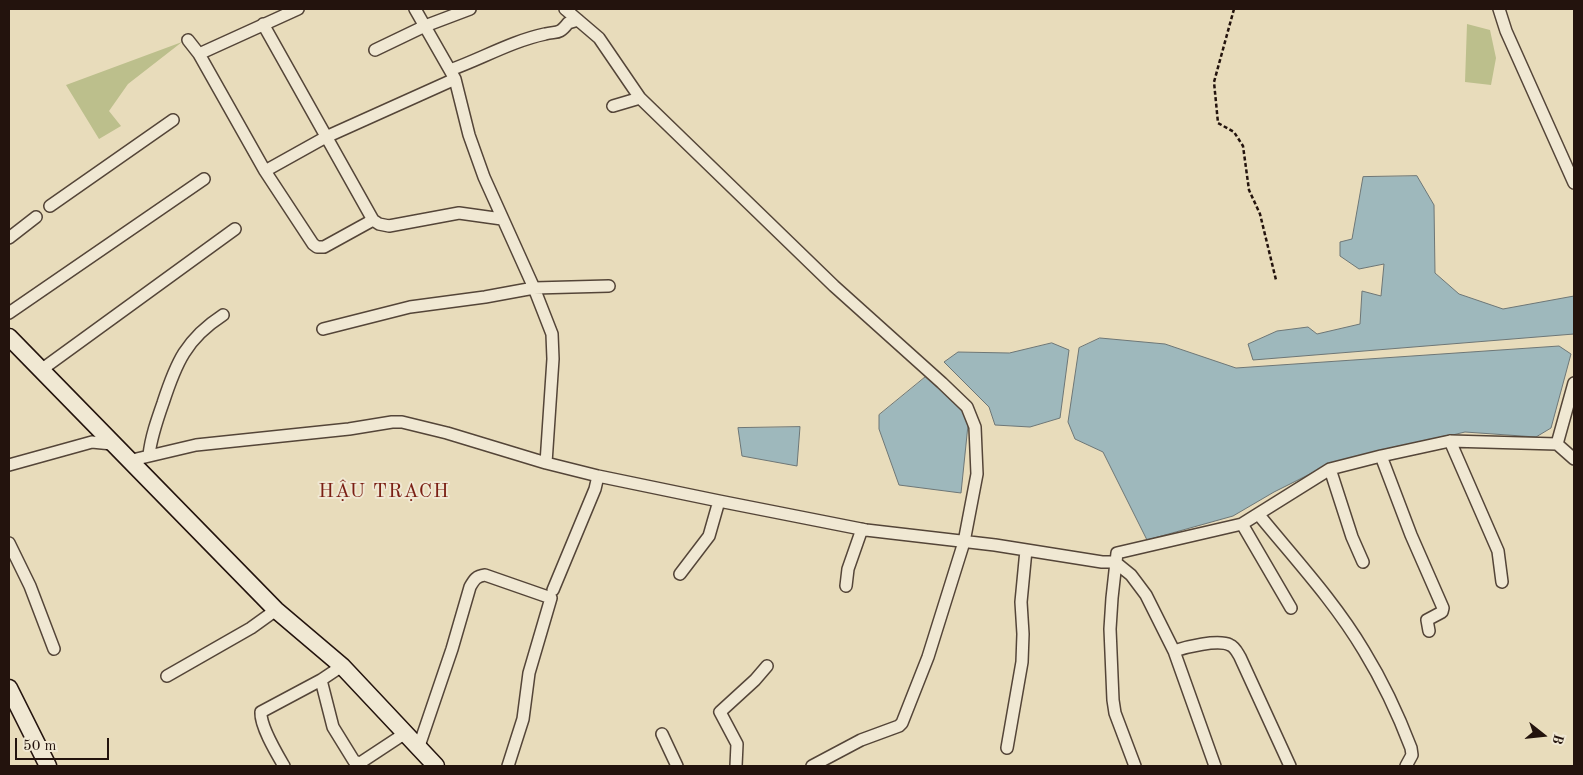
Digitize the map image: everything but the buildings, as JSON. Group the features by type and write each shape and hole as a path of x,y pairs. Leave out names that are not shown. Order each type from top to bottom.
{"street":[{"path":"199,54 298,9"},
{"path":"415,9 452,75 474,151 552,334 554,343 546,463"},
{"path":"375,50 425,26 470,9"},
{"path":"565,9 599,38 640,98 834,286 942,382 967,408 975,426 977,474 964,542 928,657 902,724 861,740 812,766"},
{"path":"1499,9 1506,31 1574,183"},
{"path":"265,171 326,137 452,75 529,39 546,33 553,34 562,31 568,23 578,20"},
{"path":"263,24 373,220 379,224 389,226 459,213 502,219"},
{"path":"188,40 199,54 265,171 309,240 317,246 324,247 373,220"},
{"path":"613,106 640,98"},
{"path":"50,206 173,120"},
{"path":"9,313 204,179"},
{"path":"9,238 36,217"},
{"path":"41,370 236,229"},
{"path":"323,329 410,307 534,288 609,286"},
{"path":"148,455 156,423 179,360 212,322 223,315"},
{"path":"9,337 128,461 276,610 342,666 436,766"},
{"path":"1557,444 1574,383"},
{"path":"128,461 196,445 349,429 392,422 407,423 546,463 719,502 862,529 1026,550 1102,562 1115,562 1131,575 1146,595 1174,651 1215,766"},
{"path":"1450,441 1498,551 1502,582"},
{"path":"1135,766 1115,712 1113,700 1110,629 1117,553 1242,524 1330,469 1450,441 1557,444 1574,459"},
{"path":"9,465 92,442 112,444"},
{"path":"1381,456 1411,536 1443,608 1442,612 1427,620 1429,632"},
{"path":"1330,469 1352,537 1363,562"},
{"path":"554,590 595,489 598,476"},
{"path":"680,574 709,536 719,502"},
{"path":"1259,514 1334,608 1364,650 1394,704 1411,748 1412,756 1406,766"},
{"path":"1242,524 1291,608"},
{"path":"846,586 848,570 862,529"},
{"path":"9,544 30,586 54,649"},
{"path":"1007,748 1022,662 1022,602 1026,550"},
{"path":"418,749 470,587 479,575 485,575 551,598 529,673 523,719 508,766"},
{"path":"166,676 251,628 276,610"},
{"path":"1174,651 1194,646 1221,643 1232,646 1244,664 1290,766"},
{"path":"284,766 267,732 261,712 321,680 342,666"},
{"path":"736,766 737,744 720,712 755,680 767,666"},
{"path":"321,680 333,727 354,761 360,763 404,734"},
{"path":"9,688 48,766"},
{"path":"662,734 677,766"}],"path":[{"path":"1234,9 1214,82 1218,123 1234,132 1243,146 1249,190 1260,214 1276,280"}],"green space":[{"path":"1467,24 1490,30 1496,58 1491,85 1465,82"},
{"path":"182,42 128,84 109,111 121,126 99,139 66,85"}],"water":[{"path":"1417,176 1434,205 1435,273 1459,294 1503,309 1574,296 1574,334 1253,360 1248,344 1277,331 1308,327 1317,334 1360,324 1362,291 1381,296 1384,264 1359,269 1340,256 1340,242 1352,239 1363,177"},
{"path":"1100,338 1165,344 1236,368 1559,346 1571,354 1551,428 1536,437 1465,432 1328,465 1274,492 1233,516 1147,540 1103,452 1075,439 1068,422 1079,348"},
{"path":"1052,343 1069,350 1060,418 1030,427 995,425 989,407 944,362 958,352 1009,353"},
{"path":"928,375 961,405 968,425 961,493 899,485 879,429 879,415"},
{"path":"800,427 797,466 742,456 738,428"}],"district":[{"name":"HẬU TRẠCH","path":"384,492"}]}
